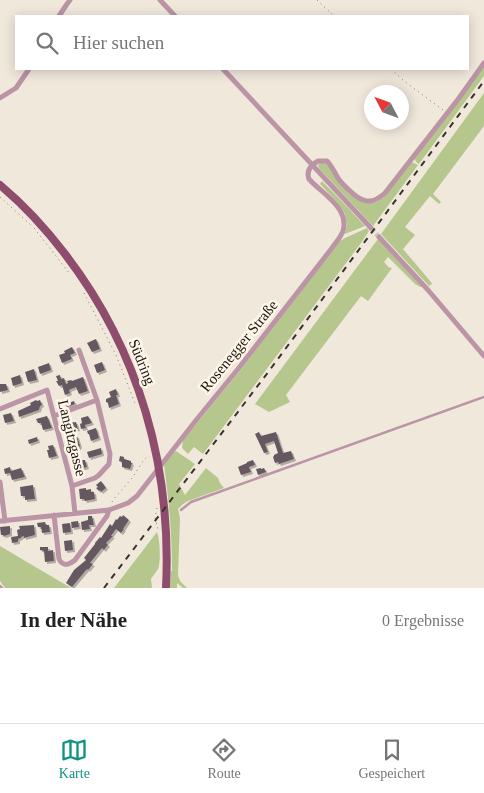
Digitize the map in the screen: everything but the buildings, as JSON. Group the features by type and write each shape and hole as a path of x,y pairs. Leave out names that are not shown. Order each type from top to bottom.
{"main road":[{"name":"Südring","path":"0,185 37,221 73,265 106,317 131,368 147,415 161,475 166,530 166,588"}],"street":[{"path":"60,15 70,0"},
{"path":"160,0 174,15"},
{"path":"312,165 318,161 327,161 341,182 356,196 365,201 375,200 385,193 484,63"},
{"path":"0,98 16,88 28,70"},
{"path":"224,70 371,228"},
{"name":"Rosenegger Straße","path":"3,521 109,510 122,506 132,500 254,348 341,234 344,223 340,212 308,177 308,171 312,165"},
{"path":"379,236 484,356"},
{"path":"72,486 99,475 106,468 110,458 97,400 79,350"},
{"name":"Langitzgasse","path":"0,410 47,390 72,486 75,513"},
{"path":"54,416 97,400"},
{"path":"0,482 3,521"},
{"path":"54,515 59,559 67,564 75,560 107,516 109,510"}],"lane":[{"path":"181,510 192,502 484,396"}],"path":[{"path":"317,0 333,15"},
{"path":"392,70 447,113"},
{"path":"0,197 32,225 74,279"},
{"path":"80,286 116,355 136,407"},
{"path":"109,510 113,500 133,477 146,457 151,456"}],"green space":[{"path":"484,66 484,76 419,164 416,162 414,158"},
{"path":"484,93 484,126 433,194 441,202 439,204 430,196 405,227 415,235 403,249 431,282 432,284 429,286 381,234"},
{"path":"320,162 325,162 363,202 369,203 383,198 412,162 418,165 373,226 319,168"},
{"path":"322,181 365,226 345,234 347,225 345,214 337,202 320,184"},
{"path":"367,228 369,231 361,243 203,454 194,447 188,454 182,448 183,440 239,372 340,241"},
{"path":"378,239 422,287 415,284 388,257 384,262 392,268 368,301 361,296 286,395 290,402 269,412 255,404"},
{"path":"176,451 195,464 179,484 185,495 206,468 218,478 224,488 188,501 178,509 180,518 178,575 180,581 187,588 183,588 177,583 177,588 170,588 172,571 171,544 164,465"},
{"path":"157,532 160,561 158,569 151,579 152,588 114,588"},
{"path":"0,546 71,588 5,588 0,581"}],"tunnel":[{"path":"371,228 379,237"}],"railway":[{"path":"104,588 269,371 484,81"}]}
